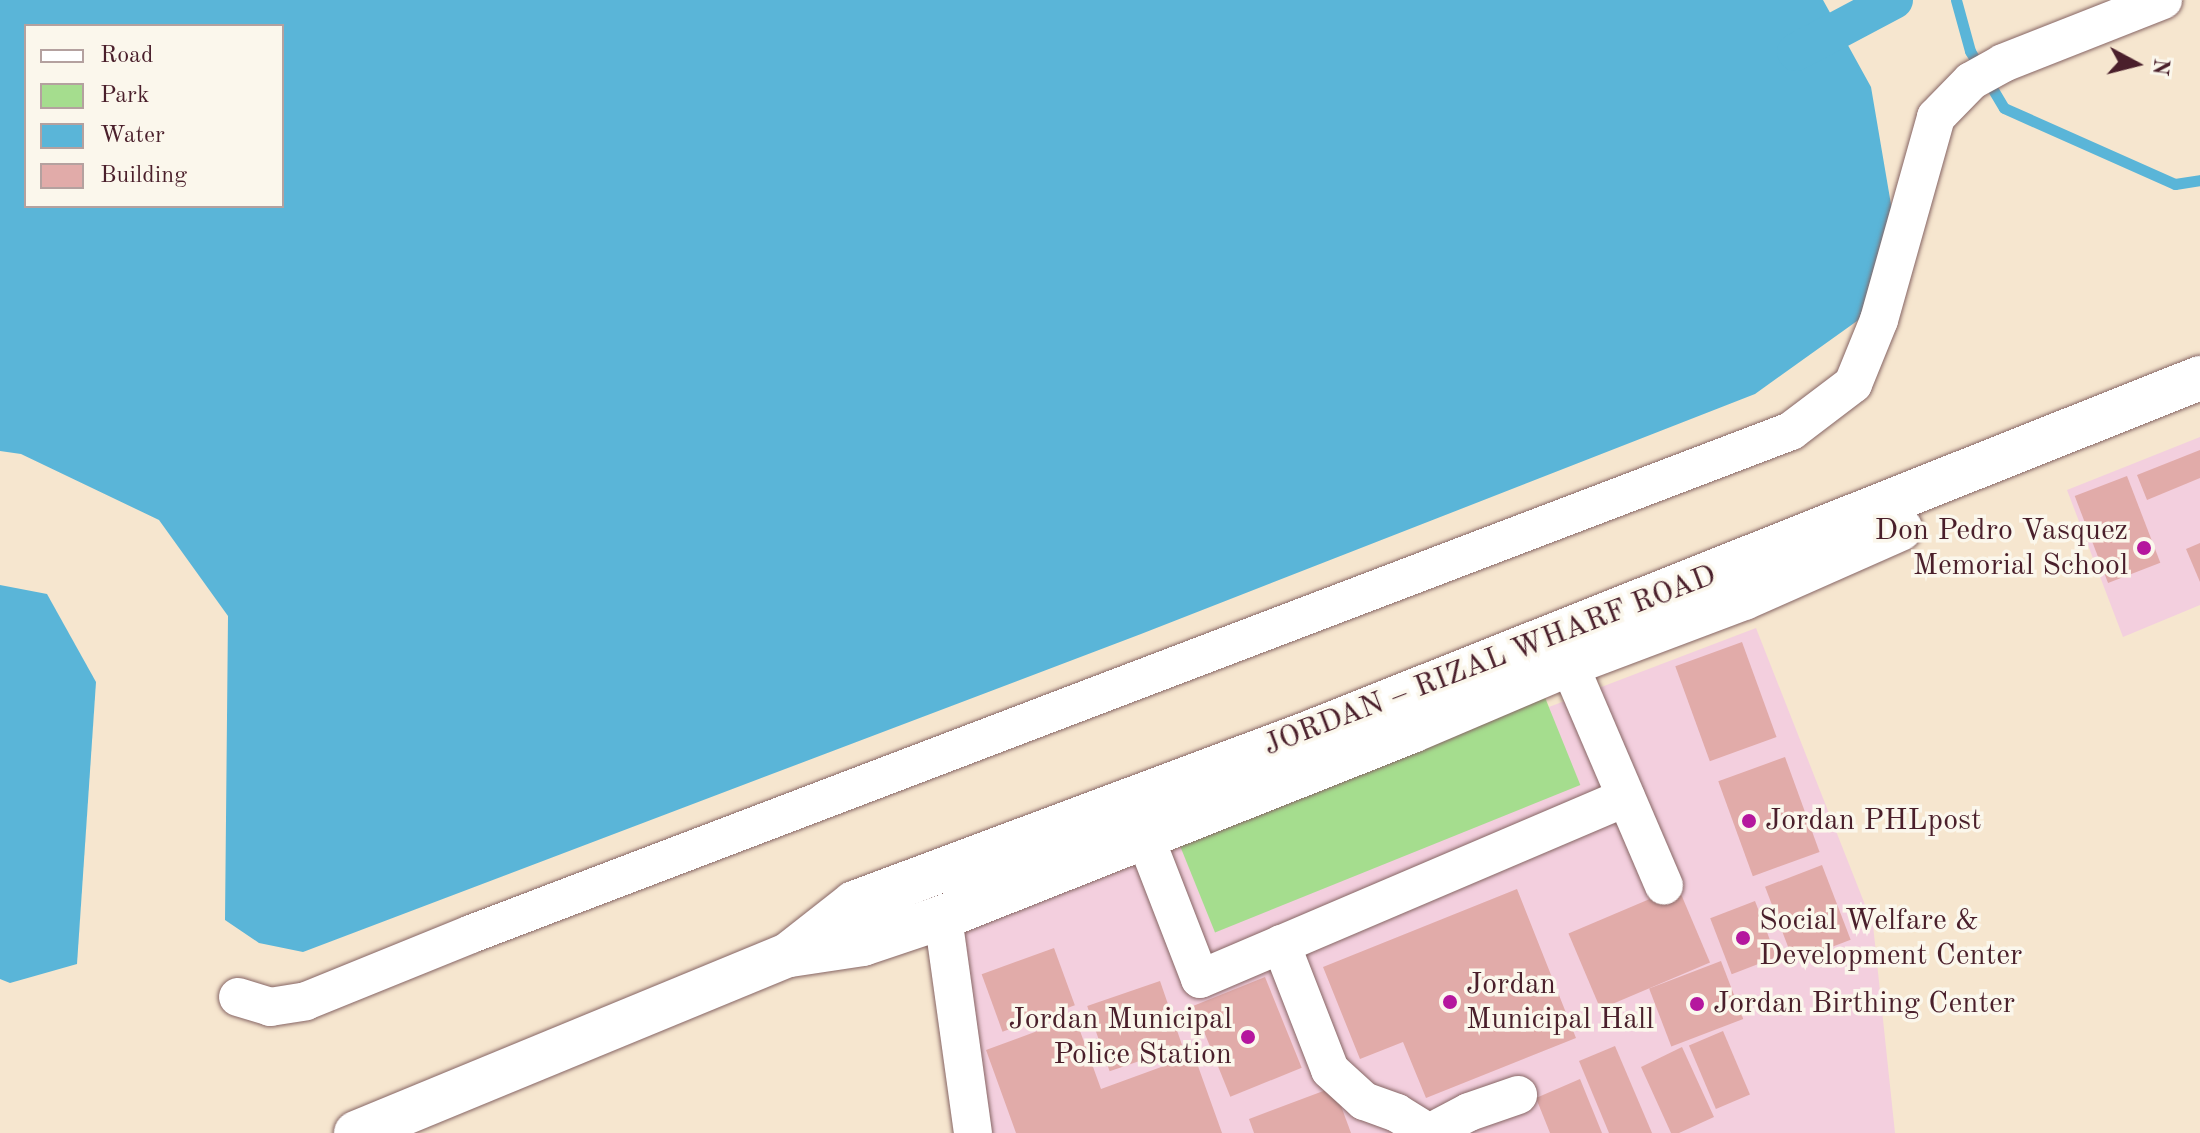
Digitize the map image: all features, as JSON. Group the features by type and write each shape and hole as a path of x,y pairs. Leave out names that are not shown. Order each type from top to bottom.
{"main road":[{"name":"JORDAN – RIZAL WHARF ROAD","path":"788,955 854,903 1316,730 2200,378"},
{"name":"JORDAN – RIZAL WHARF ROAD","path":"356,1133 788,955 863,944 943,917 1145,837 1569,664 1758,592 2180,404 2200,398"}],"street":[{"path":"238,997 270,1007 306,1001 471,934 1791,431 1853,384 1879,320 1936,117 1987,72 2163,0"},
{"path":"1569,664 1664,886"},
{"path":"1145,837 1200,979 1626,797"},
{"path":"943,917 973,1133"},
{"path":"1281,944 1330,1070 1364,1101 1397,1113 1429,1133 1469,1112 1518,1095"}],"shaded area":[{"name":"Don Pedro Vasquez Memorial School","path":"2200,437 2200,605 2123,637 2067,490"},
{"path":"1756,628 1873,925 1895,1133 984,1133 952,935"}],"green space":[{"path":"1544,695 1580,785 1215,933 1179,843"}],"water":[{"path":"0,0 1823,0 1871,87 1894,222 1871,311 1755,394 1141,634 303,952 259,943 225,920 228,616 159,520 21,454 0,451"},
{"path":"0,585 47,594 96,682 77,964 10,983 0,979"}],"building":[{"path":"2200,450 2200,478 2147,500 2137,475"},
{"path":"2127,476 2160,563 2108,583 2075,496"},
{"path":"2200,543 2200,582 2186,549"},
{"path":"1742,642 1777,737 1710,761 1675,666"},
{"path":"1785,757 1820,852 1753,876 1718,781"},
{"path":"1822,865 1851,940 1794,962 1765,887"},
{"path":"1678,887 1710,962 1600,1009 1568,933"},
{"name":"Jordan Municipal Hall","path":"1517,889 1576,1038 1426,1098 1403,1042 1360,1059 1323,967"},
{"name":"Social Welfare & Development Center","path":"1755,901 1777,957 1732,974 1710,918"},
{"path":"1054,948 1075,1005 1003,1032 982,974"},
{"name":"Jordan Birthing Center","path":"1721,961 1743,1019 1671,1046 1649,989"},
{"name":"Jordan Municipal Police Station","path":"1265,977 1302,1068 1230,1097 1194,1006"},
{"path":"1160,981 1182,1046 1110,1071 1087,1006"},
{"path":"1075,1017 1101,1089 1194,1055 1222,1133 1016,1133 986,1050"},
{"path":"1723,1031 1750,1095 1716,1109 1689,1045"},
{"path":"1615,1046 1652,1133 1609,1133 1579,1061"},
{"path":"1682,1047 1714,1117 1679,1133 1671,1133 1641,1067"},
{"path":"1580,1079 1602,1133 1550,1133 1536,1098"},
{"path":"1334,1087 1351,1133 1254,1133 1249,1119"}],"waterway":[{"path":"1796,52 1894,0"},
{"path":"1956,0 1970,51 2004,108 2175,184 2200,180"}],"place":[{"name":"Don Pedro Vasquez Memorial School","path":"2144,548"},
{"name":"Jordan PHLpost","path":"1749,821"},
{"name":"Social Welfare & Development Center","path":"1743,938"},
{"name":"Jordan Municipal Hall","path":"1450,1002"},
{"name":"Jordan Birthing Center","path":"1697,1004"},
{"name":"Jordan Municipal Police Station","path":"1248,1037"}]}
